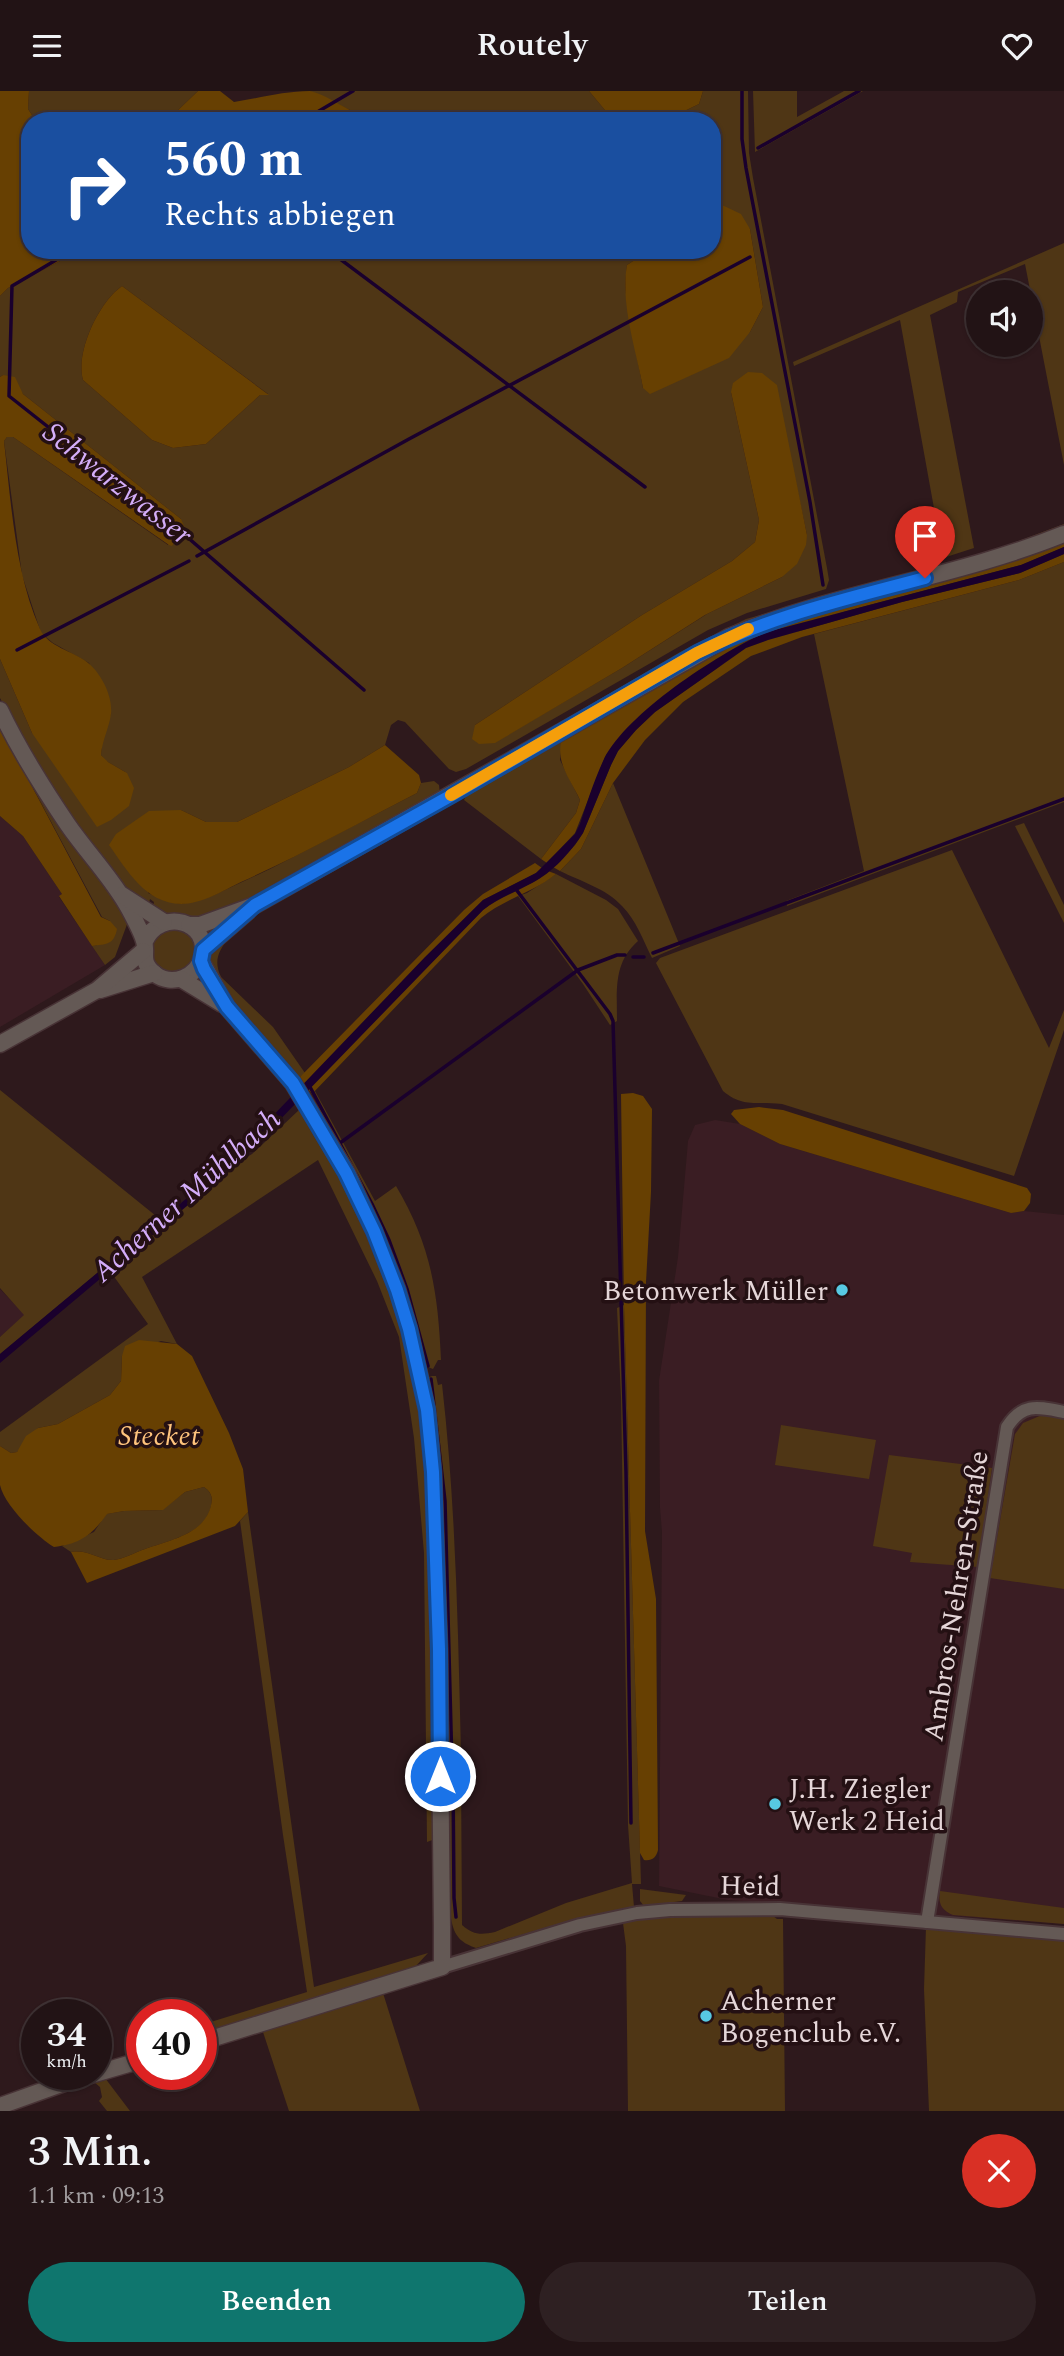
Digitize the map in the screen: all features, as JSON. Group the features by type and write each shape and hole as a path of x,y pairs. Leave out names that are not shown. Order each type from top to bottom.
{"street":[{"path":"189,925 211,921 255,905 729,637 788,615 1002,557 1064,534"},
{"path":"0,709 13,738 55,804 120,894 144,946 146,962 154,973 167,979 181,979 194,972 202,956 255,905"},
{"path":"120,894 164,922"},
{"path":"97,991 144,946 153,928 164,922 178,921 189,925 198,935 202,956 227,1007 293,1083 346,1173 374,1231 409,1329 427,1410 433,1472 439,1649 442,1967 217,2037"},
{"path":"0,1044 97,991 154,973"},
{"path":"181,979 227,1007"},
{"name":"Ambros-Nehren-Straße","path":"928,1921 1007,1427 1015,1413 1024,1410 1039,1408 1064,1412"},
{"name":"Heid","path":"442,1967 550,1933 638,1913 733,1908 780,1909 1064,1934"},
{"path":"0,2106 126,2065"}],"shaded area":[{"path":"29,91 198,91 176,112 30,112"},
{"path":"309,91 589,91 606,112 351,112"},
{"path":"703,91 748,91 749,153 827,568 829,580 826,589 747,613 708,630 466,769 456,772 449,769 405,722 398,720 391,725 385,745 349,767 237,822 206,822 181,810 148,893 181,904 212,896 270,869 417,793 421,783 434,781 439,785 440,795 273,889 202,921 152,910 154,902 150,899 149,903 129,893 110,872 30,756 0,698 0,659 32,733 127,773 101,755 102,741 111,713 89,663 53,643 41,633 22,575 4,441 7,437 13,437 168,545 181,519 23,394 3,375 0,377 0,296 8,288 64,259 636,259 627,265 625,285 643,388 750,332 763,307 750,229 721,206 721,112 683,112 699,104","holes":["122,286 268,394 260,395 206,444 173,448 152,440 83,380 82,356 97,315 113,293","731,392 794,474 807,535 782,577 707,614 622,668 495,742 475,725 642,615 732,561 755,542 759,520"]},
{"path":"753,91 797,91 797,117 844,91 863,91 755,152"},
{"path":"1064,243 1064,465 1043,357 1043,280 1028,280 1025,264 987,280 980,280"},
{"path":"966,286 966,289 958,292 957,302 930,315 974,548 943,558 900,320 794,366 793,362"},
{"path":"1064,524 1064,529 939,569 463,780 680,652 746,619 989,552"},
{"path":"1064,547 1064,554 1020,573 902,602 746,648 655,712 618,751 583,833 547,874 483,910 239,1162 0,1363 0,1354 223,1168 483,900 536,873 575,834 600,767 616,741 633,722 676,686 725,654 767,632 1021,565"},
{"path":"1064,562 1064,802 787,906 786,901 864,871 814,634 1019,580"},
{"path":"562,738 560,760 580,800 576,813 541,859 464,800 468,791"},
{"path":"25,773 129,919 115,957 105,965 92,946 97,945 110,921 102,917"},
{"path":"613,783 680,946 652,958 631,917 616,900 560,871 581,849"},
{"path":"0,816 23,836 62,894 59,897 105,965 0,1027"},
{"path":"1024,823 1064,905 1064,923 1015,826"},
{"path":"952,850 1049,1048 1064,1010 1064,1030 1014,1176 782,1104 737,1100 723,1091 656,963 660,958"},
{"path":"556,874 618,909 638,941 620,968 617,1021 610,1025 518,896"},
{"path":"173,928 182,929 189,934 194,941 194,959 189,966 182,971 173,972 164,971 157,966 152,959 151,950 152,941 157,934 164,929"},
{"path":"229,937 218,956 217,966 221,977 273,1027 305,1073 299,1078 230,1002 206,966 210,951"},
{"path":"0,1090 161,1220 0,1354 0,1337 24,1315 0,1288"},
{"path":"315,1091 375,1201 396,1186 417,1229 425,1249 438,1312 441,1360 438,1360 433,1369 425,1366 344,1157 312,1094"},
{"path":"299,1110 333,1166 373,1246 403,1326 421,1427 426,1479 432,1631 435,1839 427,1842 424,1553 414,1438 399,1337 377,1281 318,1160 142,1277 177,1344 161,1341 122,1356 121,1381 110,1395 58,1424 38,1428 17,1452 11,1453 0,1446 0,1432 148,1324 110,1271 252,1154"},
{"path":"715,1120 740,1124 780,1144 1011,1213 1024,1211 1064,1215 1064,1924 728,1900 659,1886 662,1532 659,1381 678,1257 688,1141 695,1125"},
{"path":"0,1289 25,1315 0,1337"},
{"path":"624,1305 641,1884 632,1884 634,1907 630,1909 562,1923 476,1948 468,1945 455,1933 449,1907 447,1778 461,1773 462,1925 470,1931 481,1934 495,1932 566,1903 632,1883 628,1825 617,1308"},
{"path":"436,1376 438,1385 442,1384 456,1569 461,1754 457,1756 455,1767 451,1770 447,1764 427,1378"},
{"path":"1042,1415 1064,1419 1064,1589 990,1578 1015,1434 1023,1423"},
{"path":"781,1425 876,1440 869,1479 775,1465"},
{"path":"889,1455 992,1468 978,1567 910,1562 912,1553 873,1546"},
{"path":"204,1487 212,1497 211,1506 202,1523 185,1535 114,1560 83,1552 71,1552 62,1546 94,1532 106,1514 162,1510 185,1492"},
{"path":"248,1512 314,1987 428,1953 414,1968 217,2029 217,2020 307,1992 240,1521"},
{"path":"640,1889 686,1895 682,1901 644,1906 640,1901"},
{"path":"940,1891 1064,1908 1064,1924 953,1915 941,1906"},
{"name":"Acherner Bogenclub e.V.","path":"710,1914 773,1916 783,1919 785,2111 628,2111 626,1946 623,1923 656,1917"},
{"path":"926,1927 1064,1940 1064,2111 929,2111 924,1989"},
{"path":"383,1993 420,2111 289,2111 262,2029"},
{"path":"112,2087 130,2111 107,2111 99,2101 102,2097 101,2090 112,2090"}],"green space":[{"path":"0,91 29,91 30,112 21,112 21,259 64,259 8,288 0,296"},
{"path":"198,91 220,91 234,102 310,91 351,112 176,112"},
{"path":"589,91 703,91 699,104 683,112 606,112"},
{"path":"721,206 741,214 750,229 763,307 750,332 729,358 650,394 643,388 630,326 625,280 627,265 636,259 721,259"},
{"path":"122,286 269,395 260,395 206,444 173,448 152,440 83,380 82,356 91,328 105,303"},
{"path":"748,372 762,373 777,385 807,535 806,545 797,564 782,577 705,615 495,743 479,744 472,739 475,725 642,615 732,561 755,542 759,520 731,392 733,383"},
{"path":"0,377 15,377 23,394 181,519 184,526 172,546 169,545 13,437 7,437 4,441 19,561 40,629 49,640 87,662 101,679 111,707 101,755 127,773 134,788 129,806 97,827 32,733 0,659"},
{"path":"1064,539 1064,547 1021,565 767,632 745,641 693,676 623,733 605,757 575,833 547,863 541,859 576,813 580,800 562,763 562,738 751,633"},
{"path":"1064,554 1064,562 1019,580 802,637 751,656 683,702 645,740 613,783 581,849 560,871 553,867 583,833 618,751 636,730 655,712 746,648 902,602 1020,573"},
{"path":"0,726 101,917 110,921 117,929 109,943 92,946 59,896 62,894 23,836 0,816"},
{"path":"385,745 419,775 421,783 417,793 308,850 204,899 181,904 157,898 138,883 109,845 116,834 149,811 181,810 206,822 237,822 349,767"},
{"path":"535,863 542,868 536,873 483,900 304,1084 299,1078 464,910 483,894"},
{"path":"548,871 556,874 481,918 312,1094 308,1089 483,910"},
{"path":"621,1094 643,1096 652,1109 646,1282 645,1531 656,1599 658,1850 653,1858 647,1860 644,1860 640,1853 624,1305"},
{"path":"759,1107 783,1110 1027,1188 1031,1194 1030,1203 1024,1211 1011,1213 780,1144 740,1124 731,1114 734,1110"},
{"name":"Stecket","path":"139,1340 177,1344 192,1356 243,1469 248,1512 235,1526 87,1583 71,1552 83,1552 114,1560 185,1535 202,1523 207,1515 211,1505 210,1493 204,1487 185,1492 163,1510 107,1514 85,1537 71,1544 54,1547 22,1520 3,1493 0,1485 0,1446 11,1453 17,1452 26,1436 38,1428 58,1424 110,1395 121,1381 125,1346"}],"waterway":[{"name":"Schwarzwasser","path":"317,112 353,91"},
{"path":"742,91 742,139 746,168 810,502 823,585"},
{"path":"758,148 859,91"},
{"path":"197,556 750,257"},
{"name":"Schwarzwasser","path":"58,259 12,286 9,396 186,536 364,690"},
{"path":"340,259 645,487"},
{"path":"17,650 189,561"},
{"path":"653,953 1064,799"},
{"path":"515,888 613,1021 626,1472 631,1823"},
{"path":"340,1143 578,970 617,955 625,955"},
{"path":"633,957 644,957"},
{"path":"309,1085 389,1240 407,1289 428,1366"},
{"path":"431,1379 445,1501 452,1767"},
{"path":"453,1779 456,1917"}],"slow traffic":[{"path":"451,795 697,653 748,629"}],"place":[{"name":"Betonwerk Müller","path":"842,1290"},
{"name":"J.H. Ziegler Werk 2 Heid","path":"775,1804"},
{"name":"Acherner Bogenclub e.V.","path":"706,2016"}],"route":[{"path":"440,1776 433,1472 427,1410 409,1329 374,1231 346,1173 293,1083 227,1007 204,969 201,961 203,950 255,905 697,653 729,637 788,615 925,578"}],"water label":[{"name":"Acherner Mühlbach","path":"186,1195"}]}
